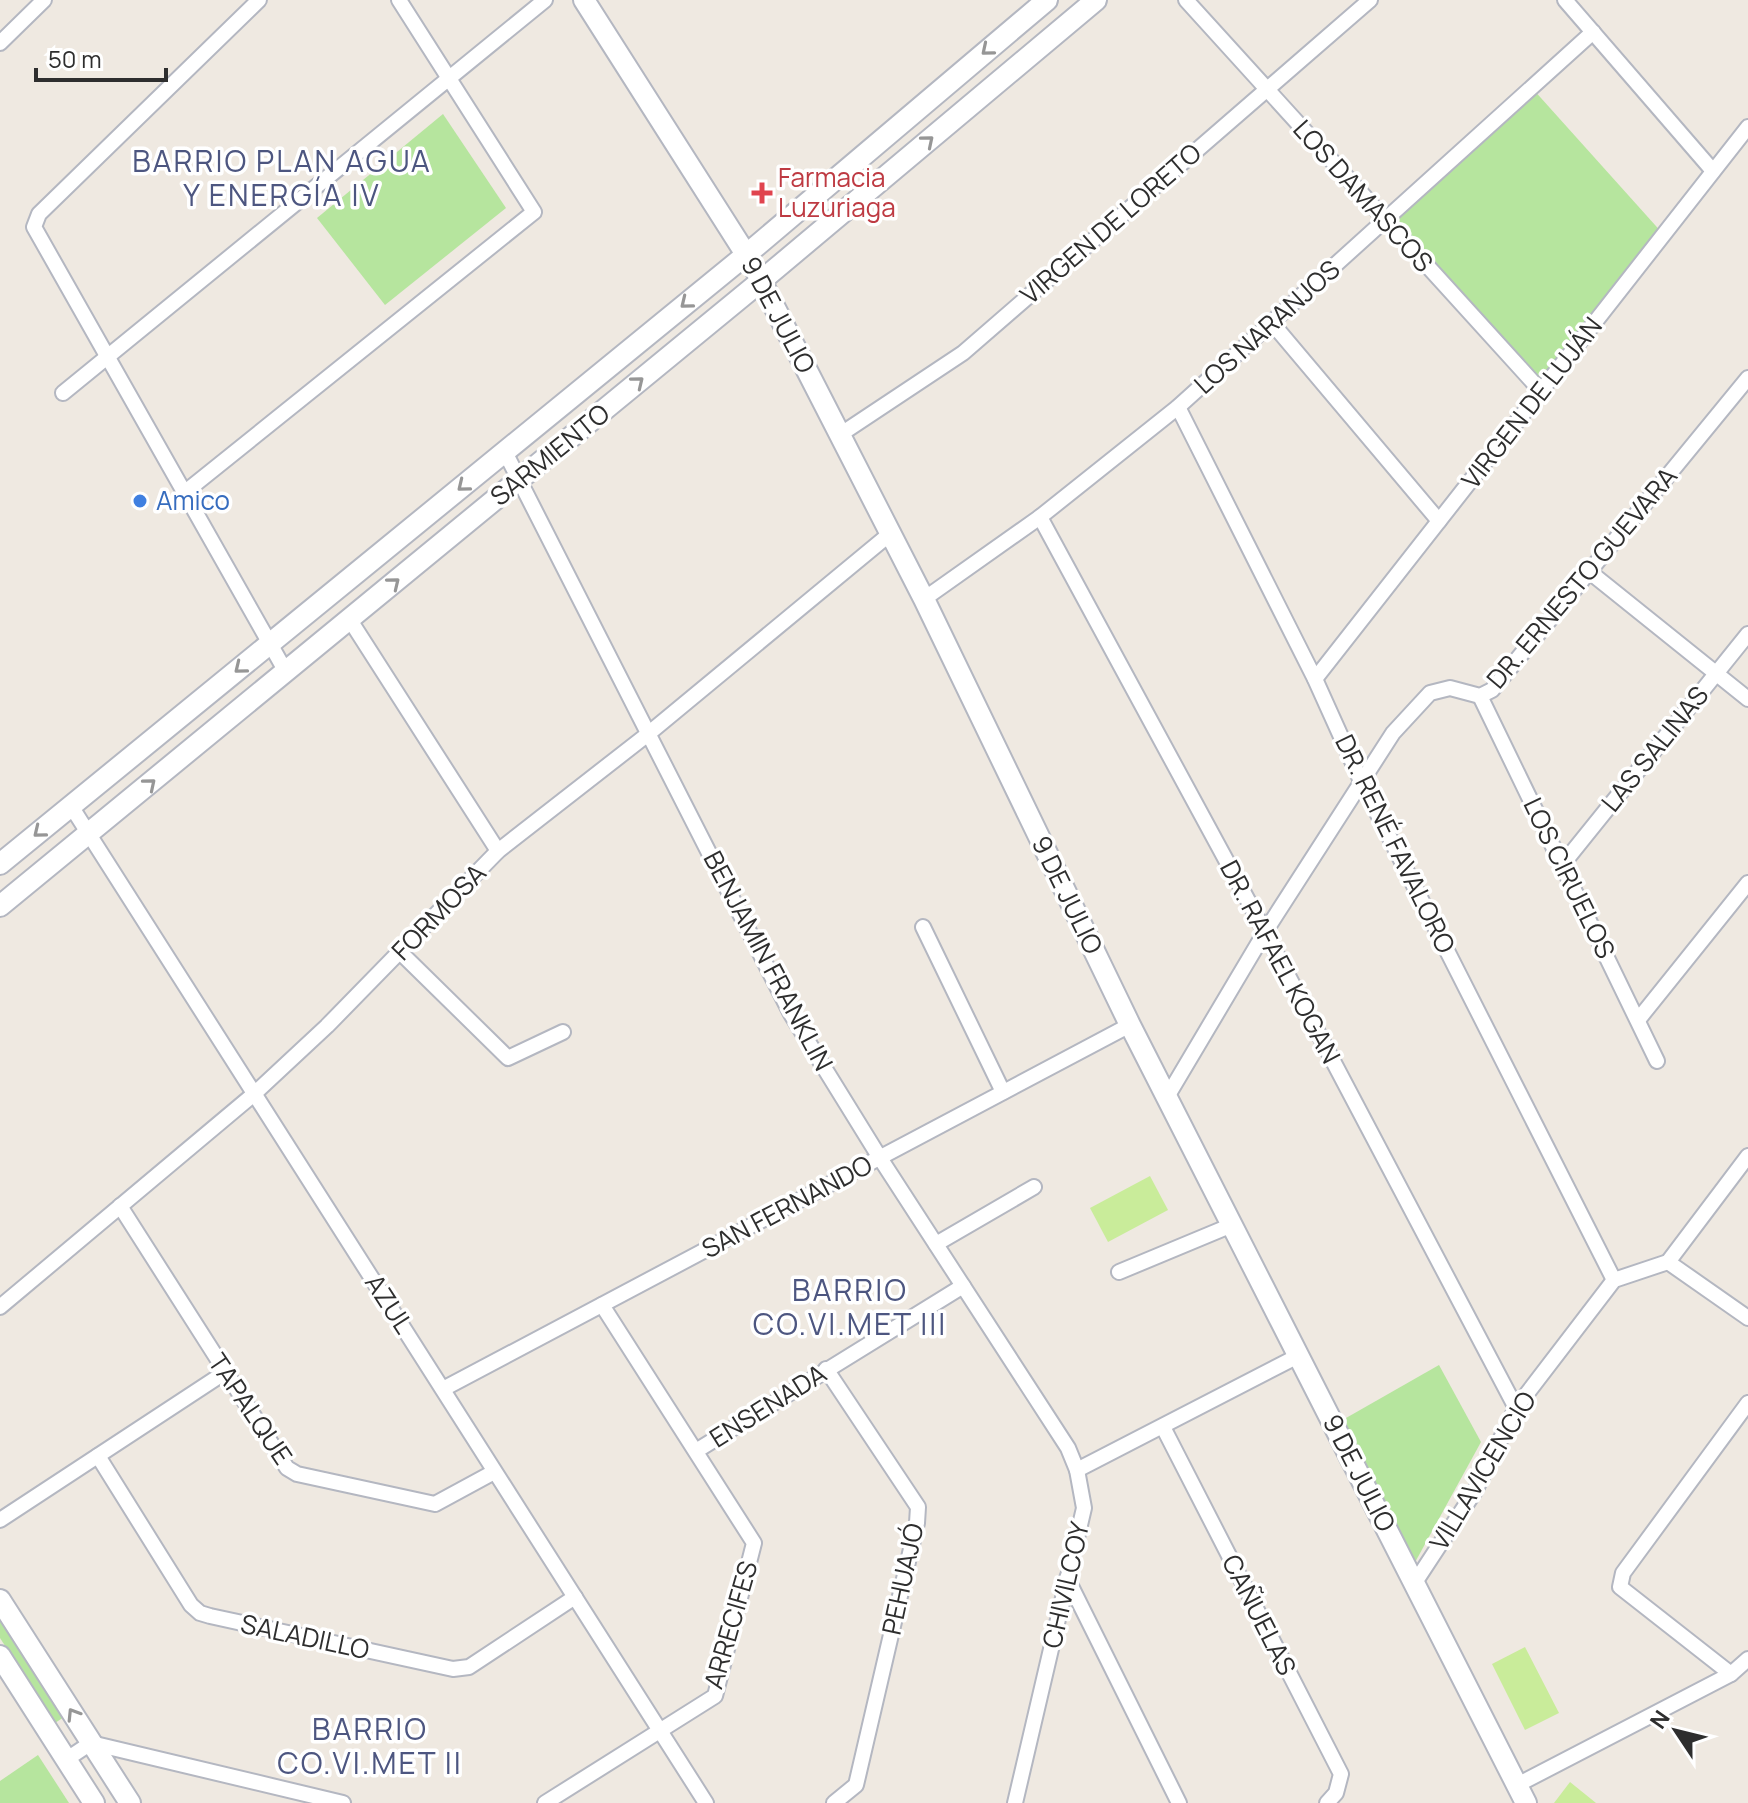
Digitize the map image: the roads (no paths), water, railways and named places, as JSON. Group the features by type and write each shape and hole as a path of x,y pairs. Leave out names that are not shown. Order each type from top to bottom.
{"main road":[{"name":"9 DE JULIO","path":"584,0 747,254 924,599 1130,1025 1521,1794"},
{"name":"SARMIENTO","path":"0,864 747,254 1047,0"},
{"name":"SARMIENTO","path":"0,906 761,281 1096,0"},
{"path":"0,1600 130,1803"},
{"path":"0,1656 94,1803"}],"street":[{"path":"0,43 44,0"},
{"path":"259,0 39,214 34,227 286,672"},
{"path":"184,493 534,212 399,0"},
{"path":"63,393 545,0"},
{"name":"LOS DAMASCOS","path":"1186,0 1541,391"},
{"name":"VIRGEN DE LORETO","path":"841,434 963,353 1370,0"},
{"path":"1565,0 1713,171"},
{"name":"LOS NARANJOS","path":"924,599 1040,517 1178,407 1593,32"},
{"name":"VIRGEN DE LUJÁN","path":"1315,679 1748,127"},
{"path":"1272,323 1439,521"},
{"name":"DR. ERNESTO GUEVARA","path":"1167,1097 1265,932 1393,733 1430,693 1450,688 1480,696 1492,690 1748,378"},
{"name":"DR. RENÉ FAVALORO","path":"1178,407 1315,679 1361,781 1614,1280"},
{"name":"BENJAMIN FRANKLIN","path":"505,452 791,1014 880,1158 1068,1448"},
{"name":"DR. RAFAEL KOGAN","path":"1040,517 1265,932 1516,1408"},
{"name":"FORMOSA","path":"0,1307 254,1094 327,1026 498,851 648,734 891,533"},
{"path":"1591,573 1748,699"},
{"path":"350,620 498,851"},
{"name":"LAS SALINAS","path":"1562,865 1748,634"},
{"name":"LOS CIRUELOS","path":"1480,696 1657,1061"},
{"name":"AZUL","path":"71,806 706,1803"},
{"path":"1638,1020 1748,883"},
{"path":"923,927 1003,1092"},
{"path":"400,952 508,1058 563,1032"},
{"name":"SAN FERNANDO","path":"443,1389 1130,1025"},
{"path":"1614,1280 1668,1262 1748,1156"},
{"path":"936,1244 1034,1187"},
{"name":"TAPALQUE","path":"120,1206 287,1468 297,1474 435,1504 494,1472"},
{"path":"1119,1272 1232,1225"},
{"path":"1668,1262 1748,1318"},
{"name":"VILLAVICENCIO","path":"1414,1584 1475,1491 1516,1408 1614,1280"},
{"name":"ENSENADA","path":"696,1451 963,1286"},
{"name":"ARRECIFES","path":"545,1803 715,1696 754,1543 602,1305"},
{"path":"1077,1470 1300,1355"},
{"name":"PEHUAJÓ","path":"826,1369 918,1507 917,1523 856,1785 834,1803"},
{"path":"0,1520 224,1373"},
{"path":"1731,1674 1620,1587 1623,1573 1748,1403"},
{"name":"CAÑUELAS","path":"1163,1427 1341,1774 1336,1793 1327,1803"},
{"name":"CHIVILCOY","path":"1015,1803 1084,1508 1077,1470 1068,1448"},
{"name":"SALADILLO","path":"98,1456 191,1605 200,1613 210,1616 453,1669 469,1667 575,1597"},
{"path":"1067,1578 1179,1803"},
{"path":"1521,1794 1731,1674 1748,1659"},
{"path":"67,1759 91,1743 343,1803"}],"place":[{"name":"Farmacia Luzuriaga","path":"762,193"},
{"name":"Amico","path":"140,501"}],"district":[{"name":"BARRIO PLAN AGUA Y ENERGÍA IV","path":"282,179"},
{"name":"BARRIO CO.VI.MET III","path":"850,1308"},
{"name":"BARRIO CO.VI.MET II","path":"370,1747"}]}
